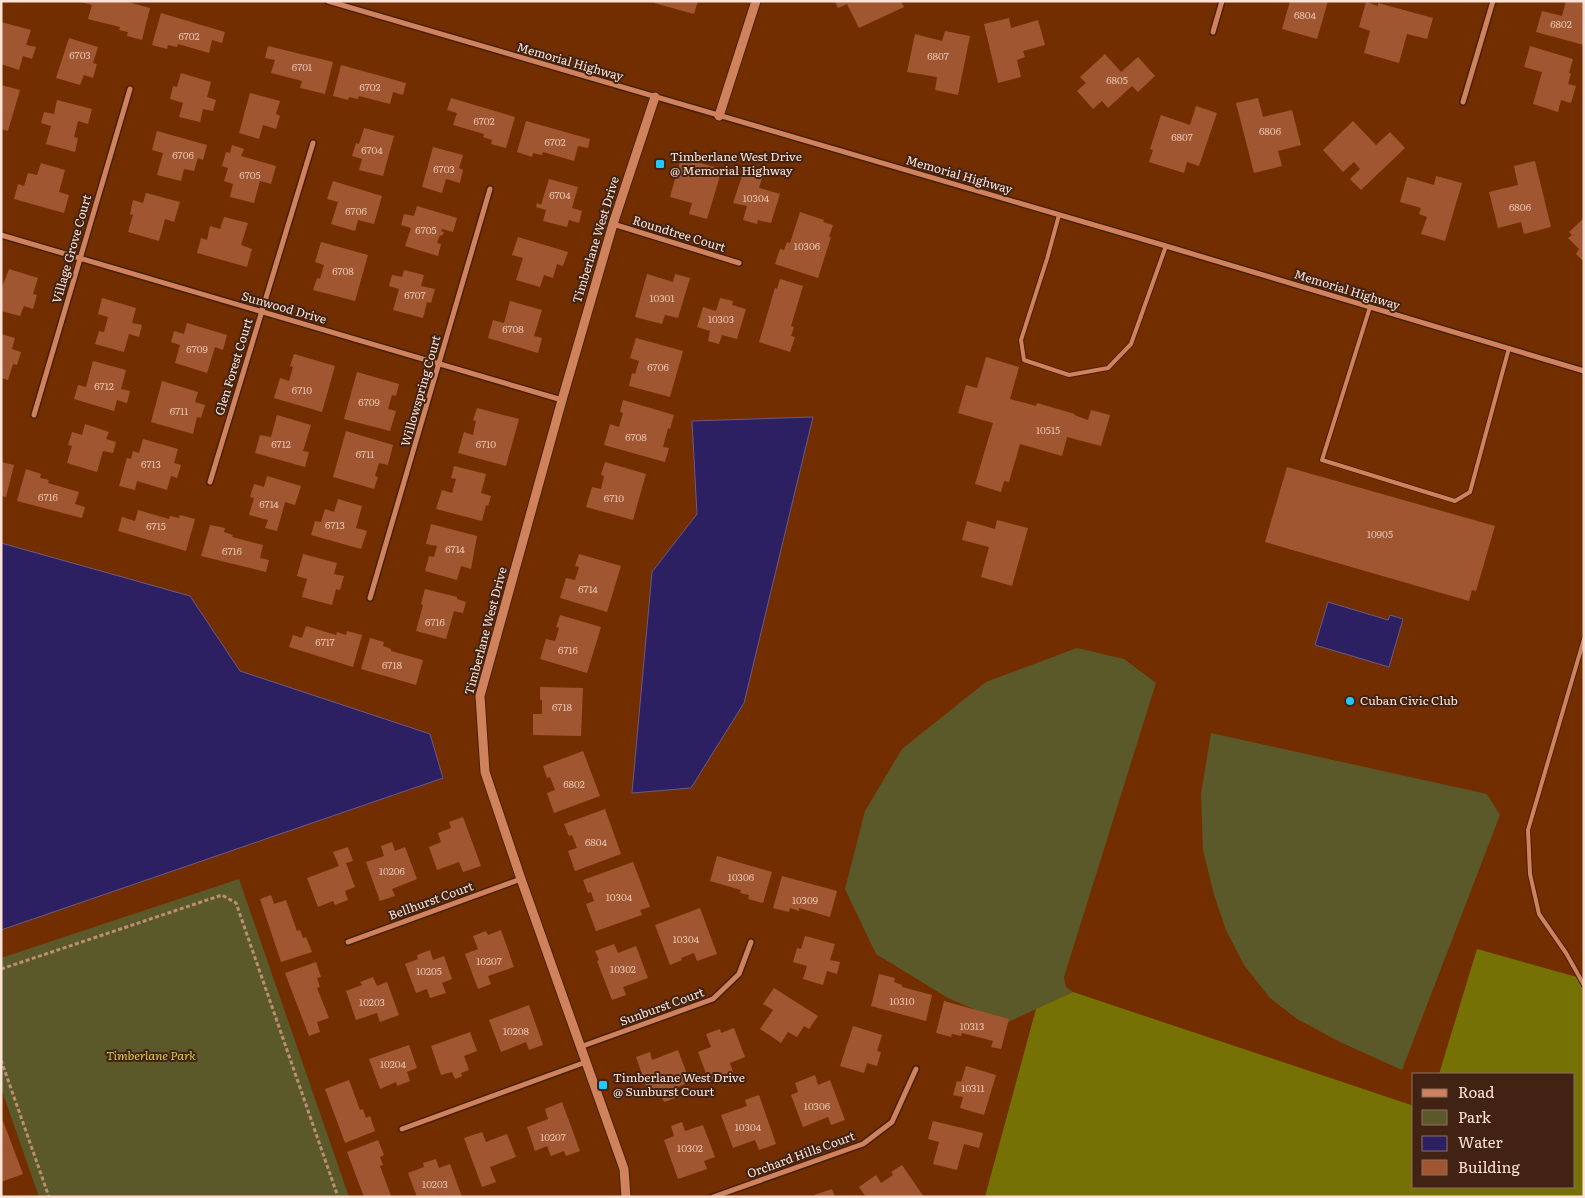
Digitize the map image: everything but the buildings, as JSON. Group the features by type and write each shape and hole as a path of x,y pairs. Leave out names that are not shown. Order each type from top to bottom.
{"street":[{"name":"Memorial Highway","path":"328,1 1166,246 1584,371"},
{"path":"719,116 756,1"},
{"path":"1213,32 1222,1"},
{"path":"1463,102 1493,1"},
{"name":"Village Grove Court","path":"34,414 130,89"},
{"name":"Timberlane West Drive","path":"626,1197 624,1168 485,772 480,696 613,224 655,97"},
{"name":"Glen Forest Court","path":"210,482 260,312 313,143"},
{"name":"Willowspring Court","path":"370,598 490,188"},
{"name":"Roundtree Court","path":"613,224 739,263"},
{"name":"Sunwood Drive","path":"1,235 562,400"},
{"name":"Bellhurst Court","path":"348,942 521,879"},
{"name":"Sunburst Court","path":"580,1047 713,998 738,974 751,942"},
{"path":"402,1129 586,1062"},
{"name":"Orchard Hills Court","path":"713,1197 863,1144 892,1122 916,1069"}],"lane":[{"path":"1058,215 1047,259 1021,340 1024,360 1068,374 1108,368 1131,344 1166,246"},
{"path":"1370,307 1322,460 1455,501 1470,492 1509,348"},
{"path":"1584,639 1528,830 1530,874 1539,914 1566,953 1584,985"}],"path":[{"path":"1,969 222,895 236,903 338,1197"},
{"path":"1,1060 48,1197"}],"green space":[{"path":"1077,648 1124,659 1156,683 1064,977 1066,987 1073,992 1006,1023 948,998 876,954 845,889 865,811 902,749 986,682"},
{"path":"1211,733 1487,794 1500,815 1402,1070 1340,1042 1297,1019 1270,998 1244,965 1226,930 1214,895 1203,850 1201,794"},
{"name":"Timberlane Park","path":"239,879 349,1197 39,1197 1,1088 1,958"}],"shaded area":[{"path":"1477,949 1584,979 1584,1197 985,1197 1036,1009 1073,992 1412,1105 1412,1188 1575,1188 1575,1073 1439,1073"}],"water":[{"path":"813,417 744,703 691,788 632,793 652,572 697,514 692,421"},
{"path":"1,543 190,596 240,671 430,734 443,778 1,930"},
{"path":"1328,602 1388,620 1390,615 1403,619 1389,667 1315,645"}],"place":[{"name":"Timberlane West Drive @ Memorial Highway","path":"660,164"},
{"name":"Cuban Civic Club","path":"1350,701"},
{"name":"Timberlane West Drive @ Sunburst Court","path":"603,1085"}]}
